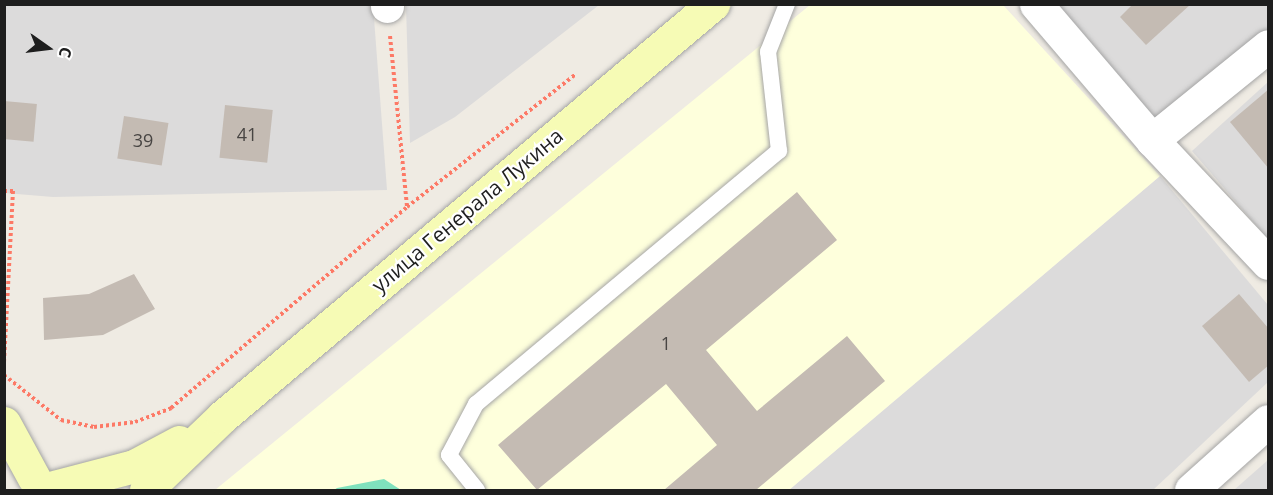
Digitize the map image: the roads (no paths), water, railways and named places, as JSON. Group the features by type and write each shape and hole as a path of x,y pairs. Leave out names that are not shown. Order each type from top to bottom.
{"main road":[{"name":"улица Генерала Лукина","path":"146,490 222,417 713,4"},
{"name":"улица Генерала Лукина","path":"38,483 142,462 222,417"},
{"path":"4,423 38,483"}],"street":[{"path":"1036,4 1152,140 1269,263"},
{"path":"1152,140 1269,46"},
{"path":"1191,490 1269,421"}],"lane":[{"path":"477,490 449,455 476,404 779,151 768,52 787,4"}]}
